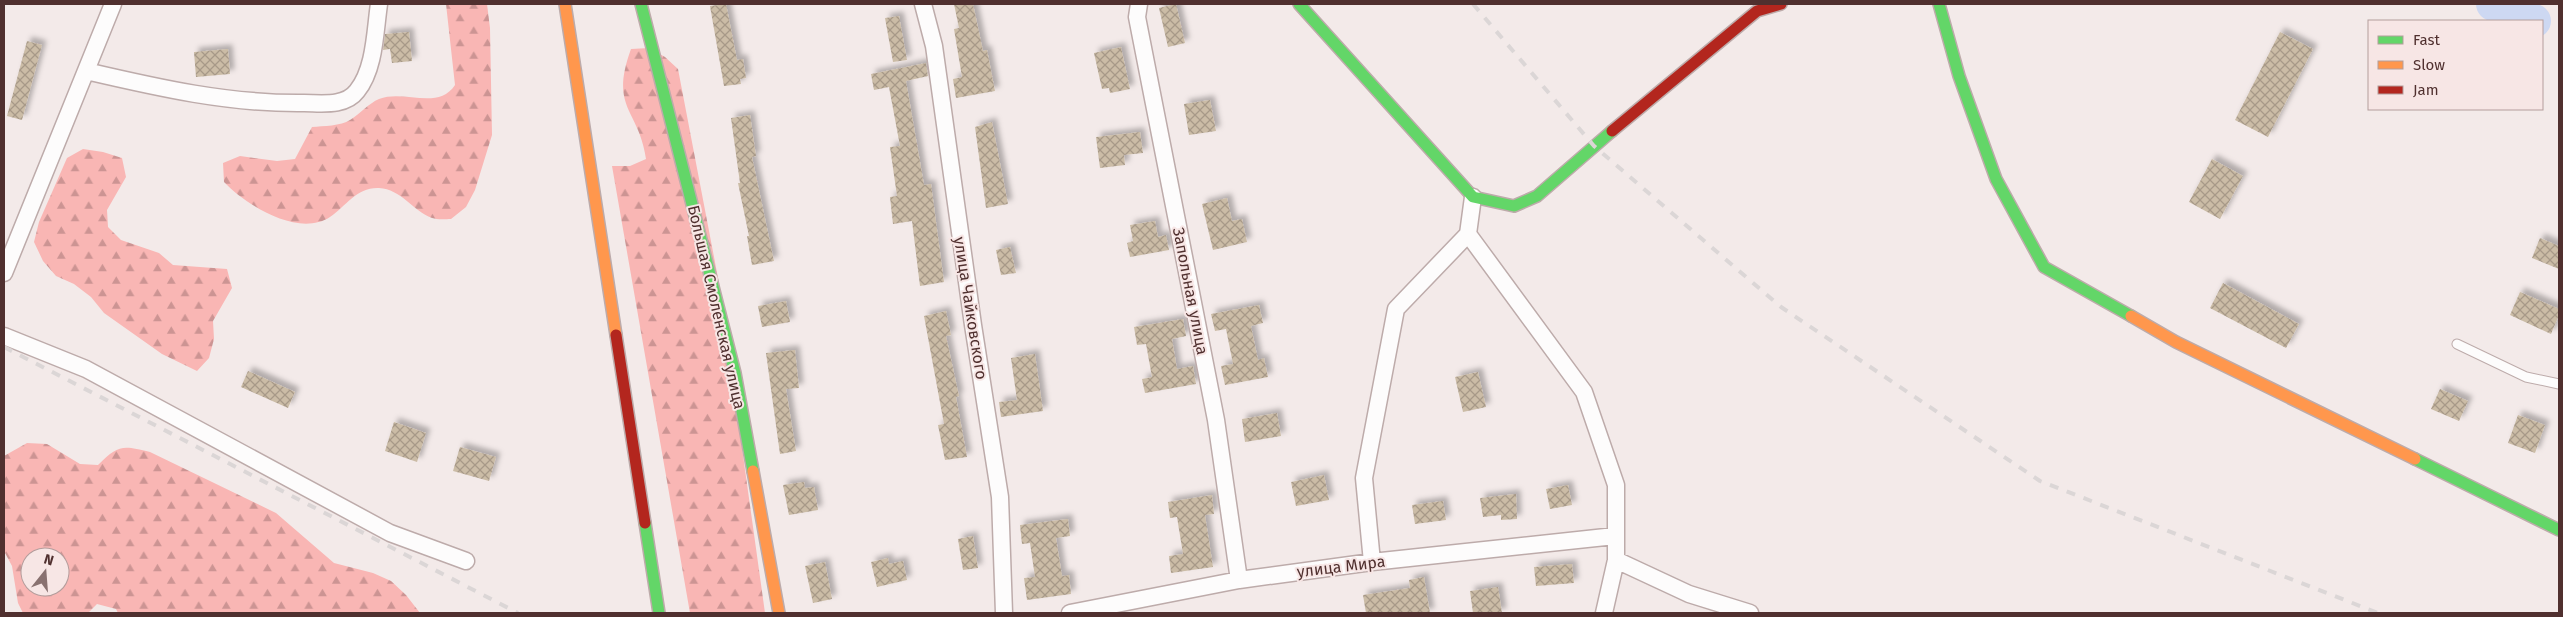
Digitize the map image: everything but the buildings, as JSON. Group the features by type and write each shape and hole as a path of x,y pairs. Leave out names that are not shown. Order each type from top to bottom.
{"street":[{"path":"4,273 113,4"},
{"path":"86,71 175,92 262,104 341,103 357,92 368,71 379,4"},
{"path":"565,4 659,613"},
{"name":"Большая Смоленская улица","path":"641,4 735,373 779,613"},
{"name":"улица Чайковского","path":"924,4 934,46 973,325 1000,497 1004,613"},
{"name":"Запольная улица","path":"1139,4 1137,17 1216,420 1239,580"},
{"path":"1300,4 1473,197 1514,206 1537,196 1757,8 1781,4"},
{"path":"1939,4 1958,76 1996,179 2044,267 2176,342 2559,530"},
{"path":"1372,562 1364,478 1396,309 1468,234 1473,197"},
{"path":"1468,234 1584,392 1616,485 1616,560 1604,613"},
{"path":"4,336 86,369 390,533 466,561"},
{"name":"улица Мира","path":"1070,613 1239,580 1372,562 1616,536"},
{"path":"1616,560 1689,594 1750,613"}],"lane":[{"path":"2457,344 2526,377 2559,384"}],"green space":[{"path":"446,4 487,4 490,28 492,135 475,190 466,207 451,219 434,219 425,215 394,192 379,188 358,194 330,217 317,222 303,224 273,216 259,209 224,182 223,163 240,156 277,161 295,159 312,127 346,122 379,99 399,96 430,98 448,93 455,85"},
{"path":"649,48 665,57 678,69 719,283 765,613 690,613 612,166 630,166 646,159 638,129 624,97 623,84 631,49"},
{"path":"83,149 103,152 122,158 126,177 107,210 108,227 121,240 159,253 173,265 227,269 232,288 213,321 214,339 209,358 197,371 162,354 104,313 91,297 74,284 56,276 43,261 34,242 39,222 67,158"},
{"path":"27,443 47,444 80,464 98,465 116,450 133,448 150,452 276,513 334,563 373,573 391,581 406,595 420,613 118,613 116,609 97,604 88,613 23,613 18,603 12,566 4,551 4,456"}],"waterway":[{"path":"2493,4 2532,20"}],"railway":[{"path":"1473,4 1594,146 1781,307 2040,481 2378,613"},
{"path":"4,347 518,613"}],"traffic: fast":[{"path":"641,4 735,373 753,471"},
{"path":"1299,4 1473,197 1514,206 1537,196 1612,131"},
{"path":"1939,4 1959,76 1996,179 2044,267 2131,316"},
{"path":"2415,459 2559,530"},
{"path":"645,523 659,613"}],"traffic: slow":[{"path":"565,4 616,335"},
{"path":"2131,316 2176,342 2415,459"},
{"path":"753,471 779,613"}],"traffic: jam":[{"path":"1612,131 1757,11 1781,4"},
{"path":"616,335 645,523"}]}
